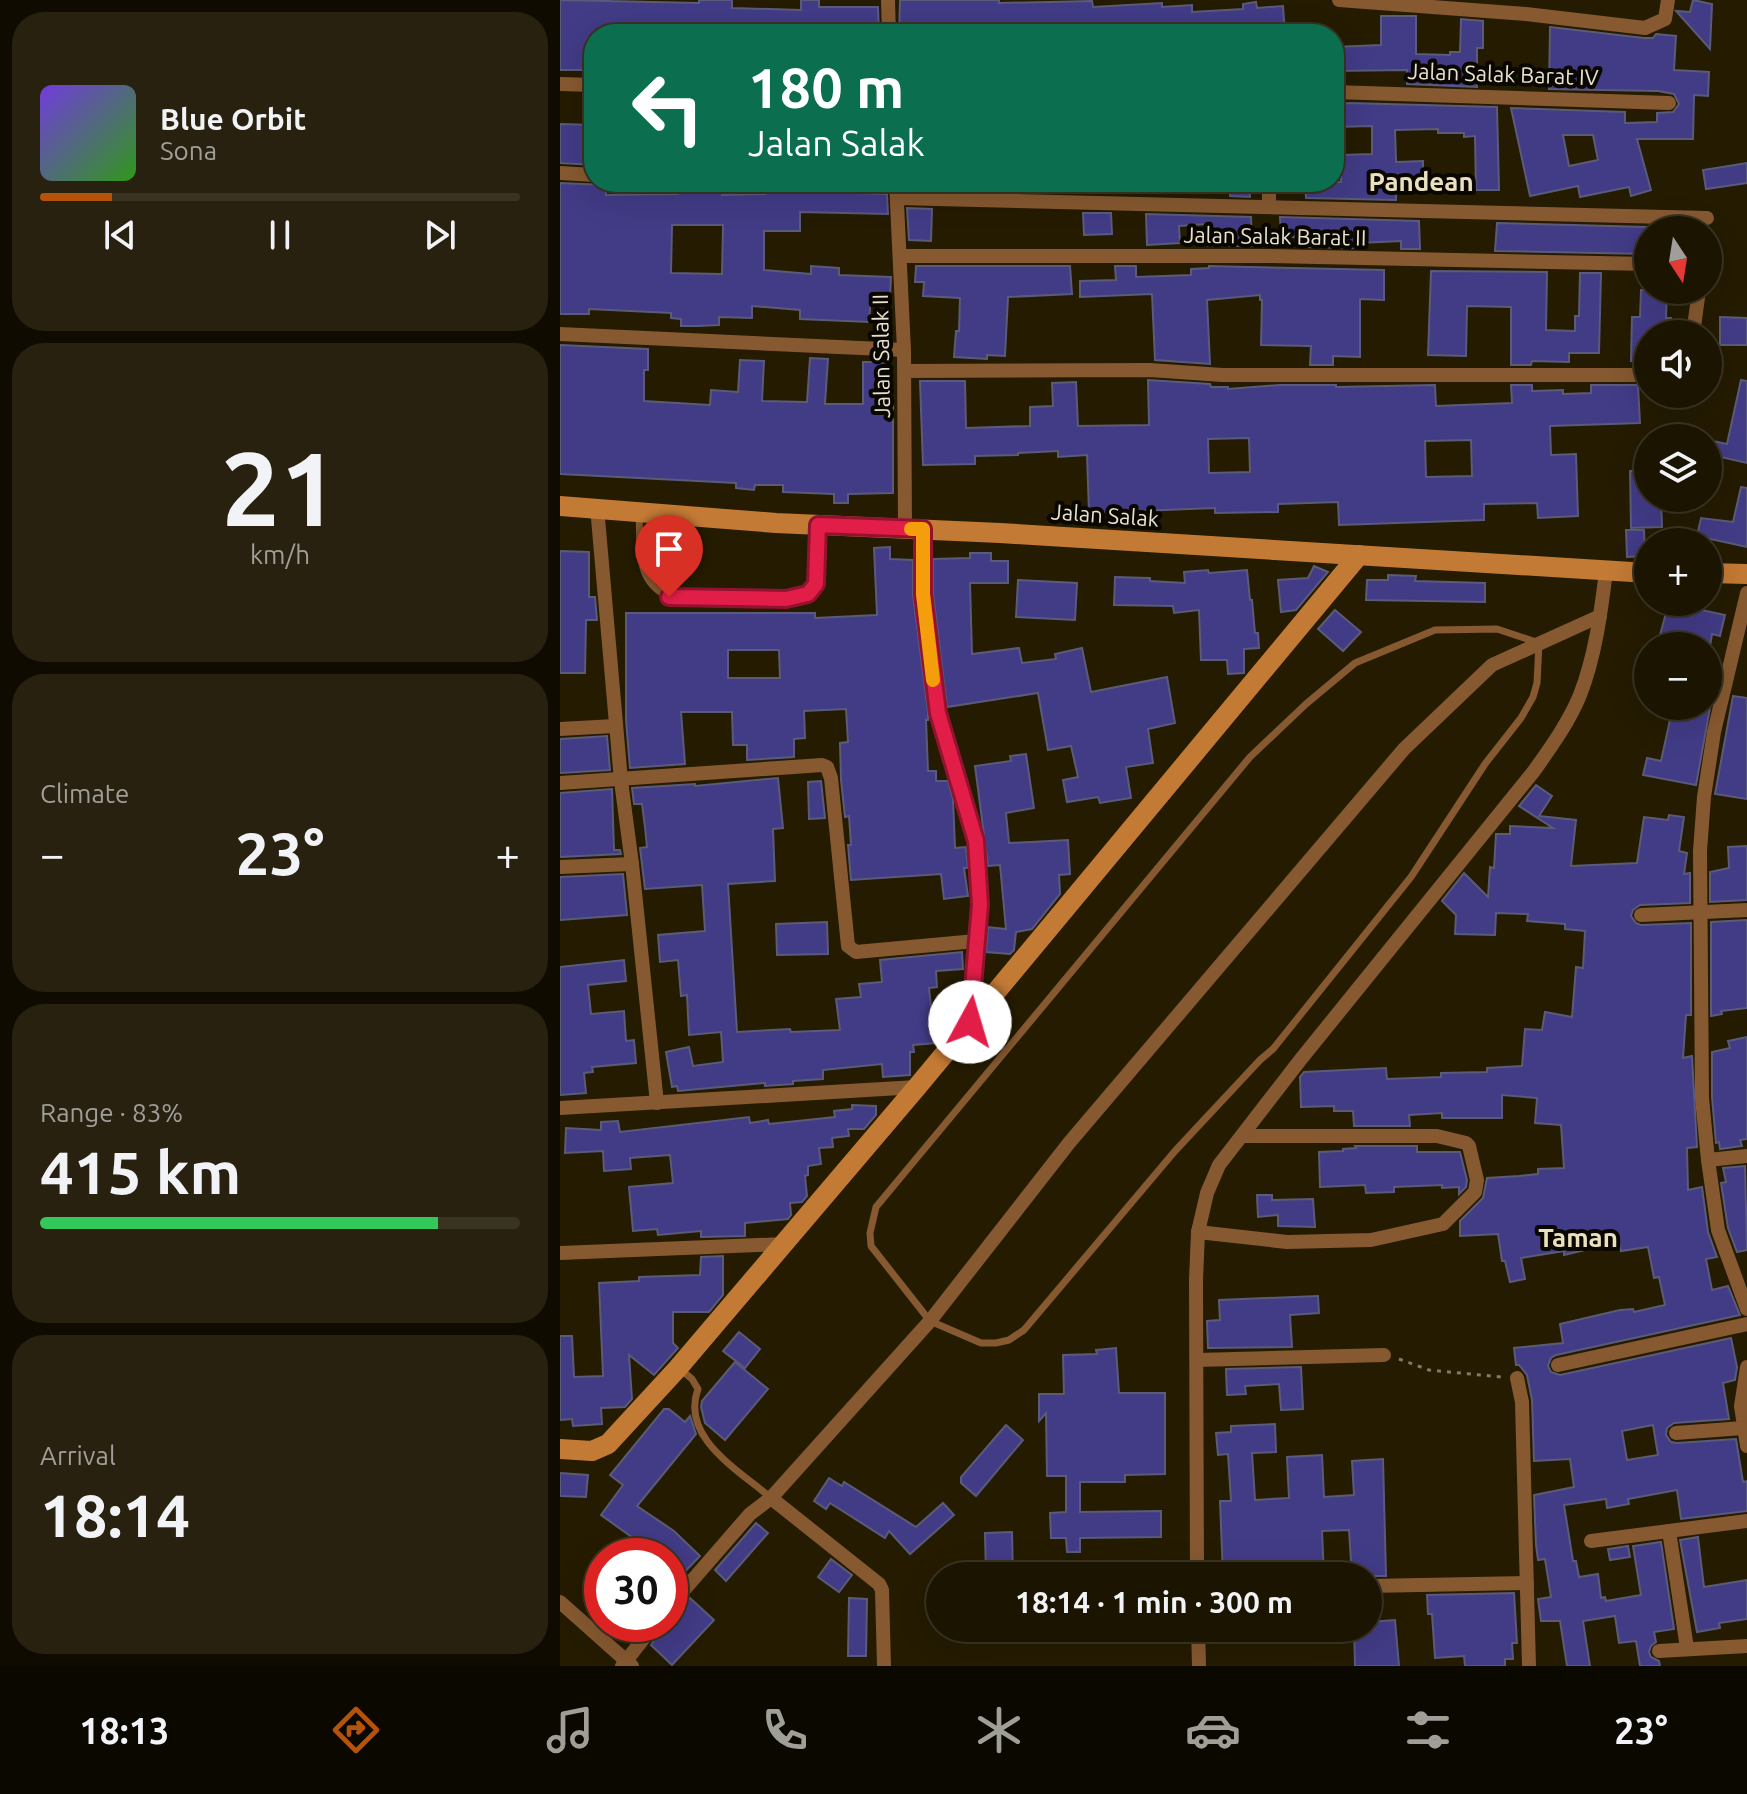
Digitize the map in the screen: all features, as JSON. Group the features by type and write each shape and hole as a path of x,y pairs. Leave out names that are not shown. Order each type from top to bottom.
{"main road":[{"name":"Jalan Salak","path":"560,506 818,525 1634,572"},
{"path":"560,1449 592,1451 601,1448 623,1429 678,1368 917,1087 1359,555"},
{"path":"1722,573 1747,574"}],"street":[{"path":"888,0 889,24"},
{"path":"1339,0 1528,8 1649,27 1665,19 1668,0"},
{"path":"560,84 584,85"},
{"name":"Jalan Salak Barat IV","path":"1344,92 1669,103"},
{"path":"560,173 584,174"},
{"name":"Jalan Salak II","path":"896,192 914,529 938,713 976,841 980,905 970,1022"},
{"path":"979,192 1269,206 1634,216"},
{"path":"1269,192 1269,206"},
{"name":"Jalan Salak Barat II","path":"901,256 1268,256 1634,264"},
{"path":"560,334 904,350"},
{"path":"905,371 1634,375"},
{"path":"597,507 615,726 657,1103"},
{"path":"1197,1562 1198,1232 1207,1193 1219,1165 1534,771 1561,732 1580,694 1600,616 1606,571"},
{"path":"1747,593 1714,732 1700,851 1702,1098 1708,1160 1718,1230 1747,1309"},
{"path":"688,1585 750,1514 771,1498 930,1321 1069,1143 1404,749 1492,665 1600,616"},
{"path":"560,729 615,726"},
{"path":"560,783 822,765 827,767 831,778 848,946 853,951 976,941"},
{"path":"560,867 632,864"},
{"path":"1641,915 1747,910"},
{"path":"560,1108 917,1087"},
{"path":"1198,1232 1287,1242 1371,1240 1443,1224 1475,1192 1477,1180 1472,1149 1466,1143 1437,1136 1242,1136"},
{"path":"1708,1160 1747,1156"},
{"path":"560,1253 784,1244"},
{"path":"1558,1365 1747,1324"},
{"path":"1197,1360 1384,1355"},
{"path":"1747,1367 1741,1406 1747,1446"},
{"path":"1517,1378 1522,1402 1529,1666"},
{"path":"1676,1433 1743,1428"},
{"path":"771,1498 875,1580 882,1590 884,1666"},
{"path":"1591,1541 1747,1521"},
{"path":"1669,1531 1687,1648"},
{"path":"1382,1586 1527,1583"},
{"path":"560,1602 626,1664 642,1642"},
{"path":"1198,1642 1199,1666"},
{"path":"1659,1651 1747,1646"}],"lane":[{"path":"639,511 642,568 656,591 669,597 786,599 808,594 816,584 818,525"},
{"path":"1497,629 1539,643 1537,683 1533,697 1411,877 1273,1049 1175,1151 1024,1330 1009,1340 981,1343 930,1321 871,1246 870,1233 876,1207 1250,757 1355,663 1435,630 1497,629"},
{"path":"678,1368 692,1379 698,1389 692,1405 704,1441 771,1498"}],"path":[{"path":"1384,1355 1429,1370 1517,1378"}],"building":[{"path":"560,0 699,3 699,0 732,0 732,8 801,10 801,0 819,0 819,7 878,7 879,24 584,24 584,70 560,70"},
{"path":"900,0 999,0 999,3 1092,1 1093,7 1162,3 1162,7 1192,5 1192,12 1243,9 1243,4 1256,2 1257,8 1283,6 1284,24 899,24"},
{"path":"1693,0 1712,4 1710,49 1676,11 1690,12"},
{"path":"1381,16 1416,16 1416,54 1450,55 1450,52 1460,52 1461,19 1483,21 1483,48 1477,48 1477,87 1407,84 1407,70 1344,71 1344,47 1381,45"},
{"path":"1550,27 1644,38 1653,38 1656,34 1676,36 1674,70 1709,72 1708,96 1694,95 1693,139 1637,139 1651,190 1631,196 1629,187 1580,197 1578,186 1530,196 1511,108 1625,112 1625,123 1657,122 1657,113 1673,112 1679,104 1674,94 1549,89","holes":["1563,135 1593,135 1598,160 1569,166"]},
{"path":"1344,104 1497,107 1499,190 1476,190 1475,136 1438,133 1438,129 1395,130 1396,162 1423,161 1423,178 1396,179 1396,200 1306,198 1306,192 1344,192 1344,155 1372,154 1372,126 1344,127"},
{"path":"560,124 584,125 584,164 560,163"},
{"path":"1747,163 1747,183 1706,189 1703,170"},
{"path":"560,183 584,184 584,192 606,192 606,195 678,192 722,192 722,195 765,192 887,194 888,214 800,212 800,231 764,231 764,270 811,274 811,266 839,268 839,275 891,277 890,297 871,296 869,322 800,319 800,310 752,306 752,318 719,317 719,325 681,326 681,319 671,318 671,313 589,309 589,314 560,314","holes":["672,225 723,225 722,274 671,273"]},
{"path":"1230,192 1250,192 1250,197 1230,196"},
{"path":"907,208 932,209 931,241 909,240"},
{"path":"1083,213 1111,213 1112,234 1084,235"},
{"path":"1146,214 1251,217 1252,246 1208,246 1207,224 1179,226 1180,243 1147,245"},
{"path":"1280,217 1419,221 1420,249 1401,249 1401,241 1359,243 1359,248 1300,247 1300,237 1281,237"},
{"path":"1497,223 1634,227 1634,254 1495,251"},
{"path":"916,266 1070,266 1072,294 1008,297 1005,356 987,355 987,359 954,357 960,298 923,296 924,282 915,282"},
{"path":"1115,266 1136,266 1136,277 1191,275 1191,269 1209,266 1384,270 1384,300 1360,299 1360,357 1333,356 1333,365 1310,365 1311,346 1261,345 1260,295 1207,300 1210,364 1155,360 1152,294 1080,297 1080,281 1116,280"},
{"path":"1431,271 1547,272 1546,330 1575,331 1575,316 1579,316 1580,273 1601,273 1599,353 1569,353 1569,362 1532,361 1531,365 1511,365 1511,307 1467,306 1466,356 1428,355"},
{"path":"1640,304 1666,304 1666,318 1671,320 1634,320 1634,361 1631,361 1632,317 1640,317"},
{"path":"1720,317 1747,318 1747,345 1722,345"},
{"path":"560,345 648,349 644,401 710,405 711,390 738,392 740,360 764,361 762,401 807,402 810,358 828,359 825,404 863,404 863,362 888,362 888,404 893,404 893,493 848,494 848,503 834,503 834,494 783,492 783,485 755,485 754,490 736,488 736,483 560,474"},
{"path":"1148,380 1210,384 1211,387 1228,389 1280,385 1435,385 1436,406 1512,403 1511,385 1532,385 1532,391 1563,390 1563,394 1591,393 1591,385 1634,385 1634,408 1639,408 1640,423 1550,426 1551,455 1576,454 1578,516 1538,518 1537,503 1484,504 1484,520 1339,525 1338,502 1278,504 1278,512 1215,513 1215,508 1089,513 1087,455 1058,457 1058,451 1018,453 975,456 975,464 923,465 920,381 965,381 966,428 1030,426 1030,407 1053,406 1052,383 1076,382 1078,426 1149,425","holes":["1249,438 1250,472 1209,473 1208,439","1471,440 1472,476 1426,477 1425,441"]},
{"path":"1741,380 1747,381 1747,463 1722,457 1722,443 1727,444"},
{"path":"1630,471 1634,471 1634,512 1661,512 1662,527 1631,528"},
{"path":"1741,487 1747,488 1747,547 1722,542 1722,528 1699,528 1701,518 1733,522"},
{"path":"1626,530 1634,530 1634,557 1627,557"},
{"path":"890,547 890,559 913,560 913,595 928,712 928,771 936,771 936,781 948,781 953,799 955,848 966,847 968,868 964,868 968,896 944,899 941,874 851,880 849,816 845,817 841,780 840,743 848,742 846,709 804,711 805,738 794,739 794,757 747,760 747,745 733,745 732,712 681,712 685,764 630,768 626,720 626,613 815,613 815,618 877,615 874,548","holes":["728,650 779,650 780,678 728,678"]},
{"path":"560,551 589,552 589,597 595,597 597,620 586,620 585,673 560,673"},
{"path":"970,553 991,553 991,561 1008,561 1008,583 970,583 972,654 1019,648 1022,663 1056,659 1055,654 1082,648 1091,692 1167,677 1175,723 1148,729 1153,763 1126,767 1131,798 1100,803 1098,797 1067,802 1063,780 1078,777 1071,746 1048,750 1038,693 947,707 933,593 933,559 970,558"},
{"path":"1314,566 1328,572 1296,610 1281,612 1278,580 1308,578"},
{"path":"1208,570 1209,573 1247,570 1259,648 1244,649 1244,673 1228,674 1227,660 1201,660 1199,610 1174,613 1173,606 1114,605 1115,577 1185,583 1184,572"},
{"path":"1388,575 1416,576 1415,581 1485,583 1485,602 1366,600 1367,580 1388,580"},
{"path":"1018,580 1077,583 1075,620 1016,617"},
{"path":"1335,610 1361,632 1343,651 1318,629"},
{"path":"1725,615 1721,632 1661,632 1665,616"},
{"path":"1733,696 1747,698 1747,799 1715,794"},
{"path":"1670,720 1708,720 1696,785 1643,775 1647,758 1661,761"},
{"path":"607,736 610,770 560,773 560,739"},
{"path":"1026,754 1034,808 1006,813 1009,843 1068,840 1070,874 1059,875 1060,894 1032,929 1016,932 1014,950 1010,954 986,952 988,927 1006,929 1000,865 988,866 975,766 1011,761 1010,756"},
{"path":"778,778 783,828 773,829 775,881 728,884 737,1032 840,1030 836,999 861,997 859,984 882,982 880,960 962,952 963,969 936,971 937,987 929,988 933,1025 945,1024 946,1032 937,1043 913,1045 910,1075 883,1077 882,1064 823,1070 823,1079 793,1081 793,1084 765,1086 765,1083 678,1091 677,1086 672,1087 666,1052 689,1047 693,1066 723,1062 721,1032 689,1035 687,995 681,996 678,960 660,962 658,935 705,931 702,885 645,889 640,848 647,847 645,827 642,804 634,804 632,788"},
{"path":"821,781 825,818 809,819 808,782"},
{"path":"1536,785 1552,796 1539,816 1576,820 1571,866 1637,863 1644,817 1668,820 1669,815 1684,817 1679,851 1687,853 1684,874 1690,873 1690,903 1640,905 1631,916 1641,925 1691,923 1691,1015 1686,1015 1683,1058 1692,1056 1697,1147 1687,1148 1688,1190 1702,1187 1708,1232 1717,1257 1706,1259 1712,1290 1728,1286 1740,1315 1556,1355 1548,1366 1551,1372 1560,1375 1731,1338 1737,1367 1735,1380 1723,1383 1729,1419 1674,1423 1667,1428 1666,1435 1671,1442 1677,1443 1736,1439 1743,1482 1747,1481 1747,1511 1681,1519 1677,1490 1628,1499 1629,1504 1607,1508 1606,1499 1564,1505 1573,1561 1576,1561 1579,1577 1598,1574 1601,1598 1605,1597 1606,1601 1641,1595 1633,1546 1661,1542 1674,1629 1654,1632 1656,1642 1649,1652 1660,1666 1640,1666 1636,1641 1619,1643 1615,1616 1583,1621 1590,1666 1567,1666 1560,1621 1541,1621 1538,1599 1551,1597 1545,1559 1538,1560 1534,1495 1574,1487 1570,1459 1534,1461 1532,1400 1527,1375 1516,1365 1514,1348 1563,1343 1560,1324 1620,1310 1633,1309 1634,1312 1665,1305 1659,1277 1654,1278 1648,1247 1621,1251 1619,1242 1564,1255 1564,1251 1521,1258 1525,1279 1510,1282 1505,1261 1502,1261 1498,1234 1460,1236 1460,1221 1483,1198 1487,1178 1538,1174 1538,1169 1564,1168 1561,1125 1535,1123 1537,1098 1502,1095 1502,1118 1442,1118 1442,1113 1409,1115 1410,1126 1354,1126 1353,1111 1334,1111 1334,1106 1301,1107 1300,1077 1304,1072 1386,1068 1387,1079 1441,1077 1441,1073 1487,1072 1487,1068 1522,1066 1525,1029 1542,1030 1545,1012 1572,1017 1576,967 1583,968 1585,931 1565,929 1565,924 1527,921 1528,914 1496,913 1495,935 1455,934 1456,915 1442,901 1464,873 1488,897 1496,834 1510,834 1510,826 1553,828 1519,806","holes":["1653,1425 1658,1455 1627,1460 1622,1431"]},
{"path":"612,789 614,850 620,850 621,854 560,857 560,793"},
{"path":"1747,846 1747,900 1710,902 1710,872 1729,868 1728,847"},
{"path":"623,874 627,915 560,920 560,877"},
{"path":"1747,920 1747,1008 1721,1011 1722,1014 1711,1016 1711,922"},
{"path":"827,922 828,954 777,955 776,924"},
{"path":"624,960 626,981 588,985 591,1014 624,1011 626,1041 634,1040 636,1063 592,1067 593,1072 584,1073 586,1093 560,1095 560,967"},
{"path":"1747,1037 1747,1139 1740,1140 1742,1146 1720,1149 1719,1142 1716,1143 1712,1097 1712,1052 1730,1048 1728,1041"},
{"path":"852,1105 876,1106 876,1115 864,1129 848,1129 849,1136 832,1138 833,1147 819,1148 821,1164 808,1166 808,1175 805,1176 807,1196 802,1202 790,1203 791,1215 788,1219 745,1223 745,1236 701,1237 701,1231 658,1235 657,1229 633,1231 629,1187 673,1183 670,1155 630,1158 631,1169 604,1171 603,1151 565,1153 566,1128 601,1130 601,1122 618,1121 620,1132 749,1117 750,1123 768,1120 769,1124 835,1117 834,1111 852,1109"},
{"path":"1355,1146 1417,1146 1417,1152 1460,1152 1466,1187 1459,1194 1459,1187 1442,1188 1442,1185 1394,1187 1394,1192 1366,1193 1365,1185 1320,1187 1319,1152 1343,1151"},
{"path":"1745,1166 1747,1250 1737,1252 1728,1228 1721,1183 1726,1182 1723,1168"},
{"path":"1257,1195 1272,1195 1272,1200 1313,1199 1315,1227 1278,1226 1278,1215 1258,1217"},
{"path":"723,1256 723,1295 709,1312 673,1312 673,1343 678,1348 654,1375 629,1355 632,1399 625,1407 601,1408 602,1424 573,1426 572,1419 560,1420 560,1336 572,1336 574,1377 603,1376 599,1283 639,1281 639,1277 700,1275 701,1257"},
{"path":"1318,1296 1319,1313 1290,1315 1292,1347 1208,1348 1207,1321 1220,1320 1219,1300"},
{"path":"739,1332 760,1349 745,1368 723,1351"},
{"path":"1116,1348 1119,1393 1165,1393 1165,1474 1125,1475 1125,1482 1080,1482 1080,1512 1161,1511 1161,1537 1080,1538 1080,1552 1067,1552 1066,1538 1051,1538 1050,1513 1066,1512 1066,1476 1047,1476 1046,1413 1039,1421 1039,1394 1064,1394 1063,1355 1097,1354 1096,1350"},
{"path":"735,1362 768,1389 725,1440 705,1423 701,1407 702,1401"},
{"path":"1301,1367 1303,1409 1281,1410 1279,1384 1245,1386 1246,1394 1227,1395 1226,1369"},
{"path":"664,1409 669,1409 685,1422 690,1416 696,1434 637,1506 681,1538 633,1538 601,1515 623,1485 610,1475"},
{"path":"1275,1424 1276,1452 1252,1453 1255,1500 1289,1498 1287,1457 1322,1455 1324,1497 1354,1495 1352,1461 1383,1459 1386,1576 1382,1576 1382,1562 1351,1562 1349,1530 1322,1531 1323,1562 1222,1562 1220,1501 1231,1501 1228,1454 1218,1455 1216,1433 1231,1432 1231,1426"},
{"path":"1006,1425 1023,1440 976,1496 961,1483 961,1477"},
{"path":"560,1473 588,1475 586,1497 560,1496"},
{"path":"829,1478 842,1486 844,1482 916,1527 943,1503 954,1515 910,1554 889,1531 885,1538 830,1503 826,1509 814,1501"},
{"path":"756,1523 768,1533 726,1581 715,1570"},
{"path":"1012,1532 1013,1562 986,1562 985,1533"},
{"path":"1698,1537 1704,1587 1747,1580 1747,1619 1719,1623 1720,1628 1697,1632 1680,1540"},
{"path":"688,1544 700,1556 688,1568"},
{"path":"1628,1546 1630,1557 1610,1560 1608,1549"},
{"path":"831,1559 852,1575 839,1592 818,1577"},
{"path":"1514,1593 1517,1643 1512,1643 1513,1659 1505,1659 1505,1666 1465,1666 1464,1656 1435,1658 1432,1614 1428,1614 1427,1595"},
{"path":"690,1598 714,1620 672,1665 651,1645 653,1642 688,1642"},
{"path":"849,1598 867,1599 866,1656 848,1656"},
{"path":"1395,1620 1399,1666 1355,1666 1354,1642 1382,1642 1382,1621"}],"slow traffic":[{"path":"911,529 923,529 923,594 933,680"}],"district":[{"name":"Pandean","path":"1421,182"},
{"name":"Taman","path":"1578,1238"}],"route":[{"path":"669,597 786,599 808,594 816,584 818,525 923,529 923,594 938,713 976,841 980,905 970,1022"}]}
